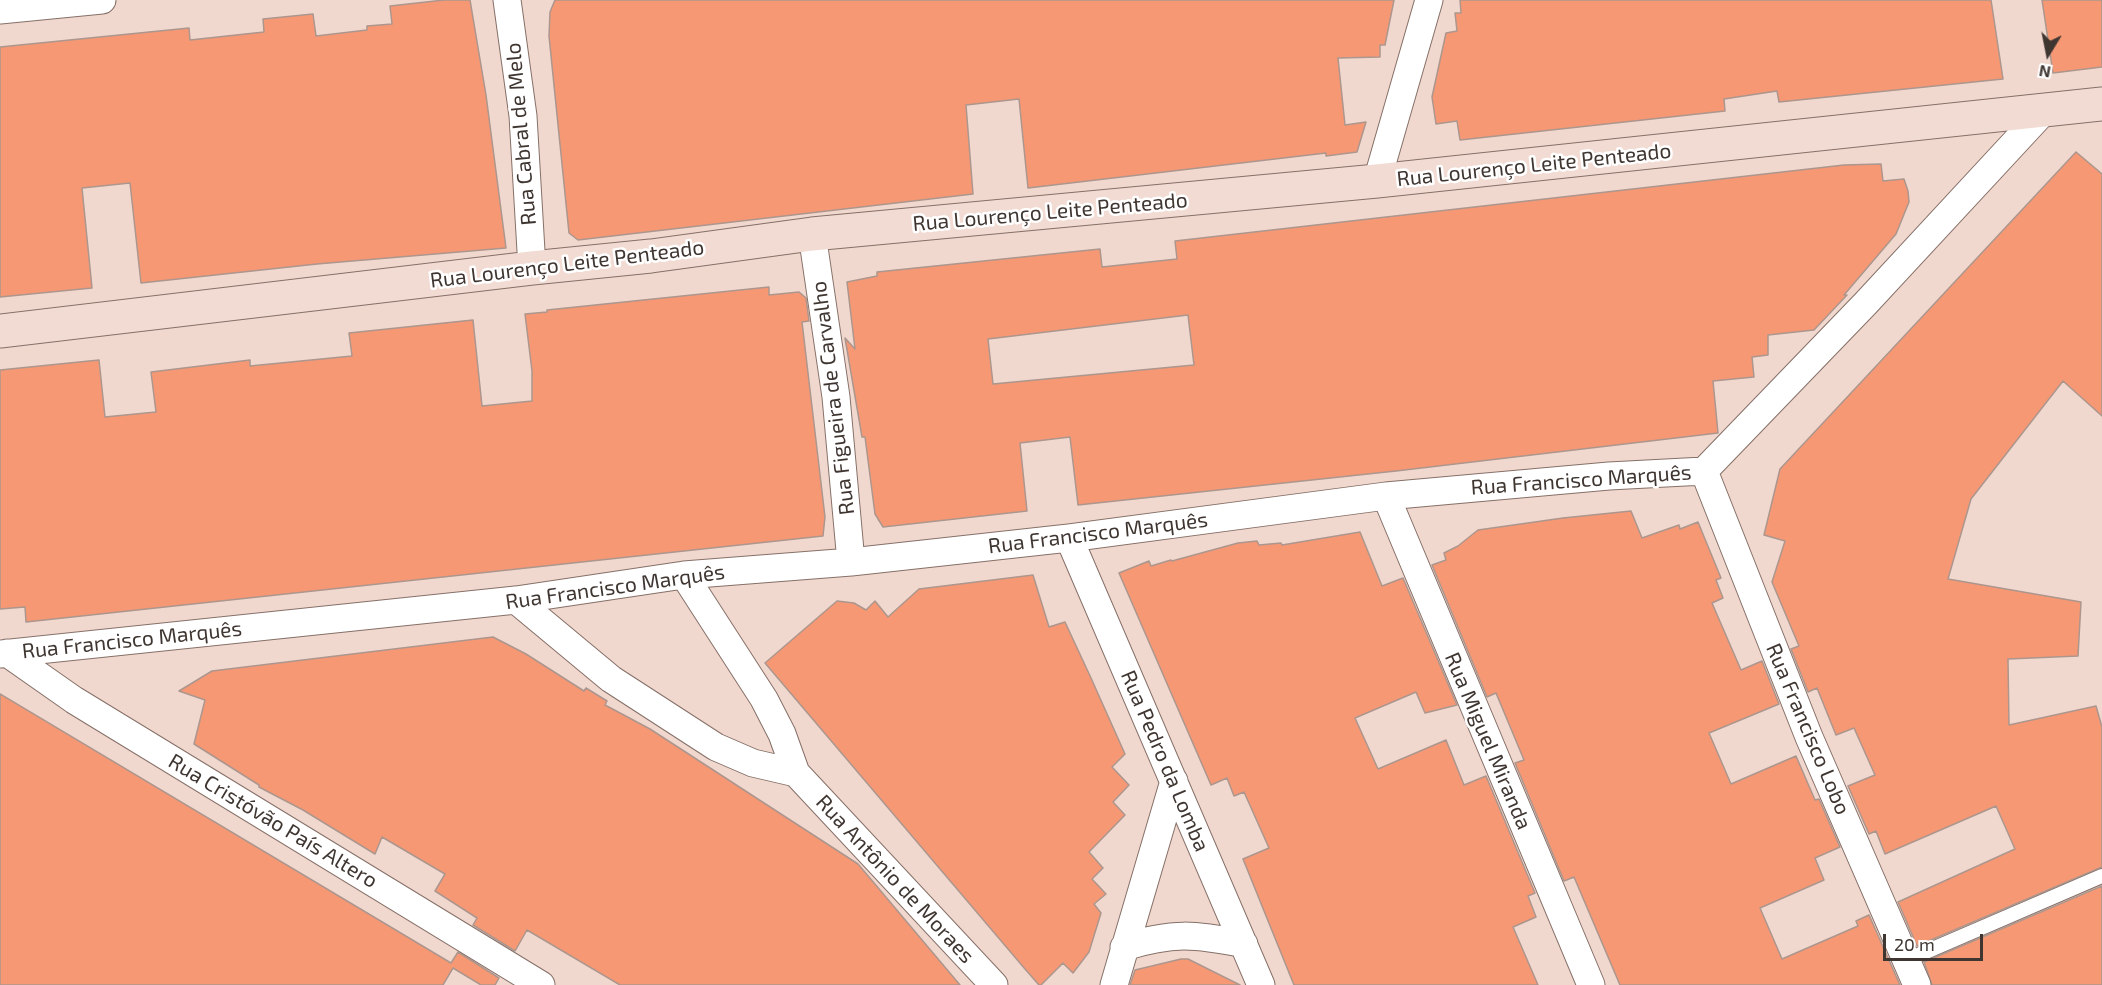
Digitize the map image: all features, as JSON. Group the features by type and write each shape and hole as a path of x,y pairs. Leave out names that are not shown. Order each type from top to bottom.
{"main road":[{"name":"Rua Lourenço Leite Penteado","path":"0,331 651,256 812,234 1377,181 2102,104"}],"street":[{"path":"0,10 102,0"},
{"name":"Rua Cabral de Melo","path":"507,0 523,116 532,268"},
{"path":"1377,181 1430,0"},
{"name":"Rua Francisco Marquês","path":"3,653 516,600 684,575 851,562 1069,538 1386,496 1609,476 1704,471 1866,303 2044,111"},
{"name":"Rua Figueira de Carvalho","path":"812,234 836,397 851,562"},
{"name":"Rua Francisco Lobo","path":"1704,471 1809,737 1917,985"},
{"name":"Rua Miguel Miranda","path":"1386,496 1407,552 1592,985"},
{"name":"Rua Pedro da Lomba","path":"1069,538 1261,985"},
{"name":"Rua Antônio de Moraes","path":"684,575 764,699 782,734 796,773 994,985"},
{"path":"516,600 611,679 716,747 753,763 796,773"},
{"name":"Rua Cristóvão País Altero","path":"3,653 74,700 542,985"},
{"path":"1114,985 1174,781"},
{"path":"1124,947 1150,939 1177,935 1209,937 1244,944"}],"lane":[{"path":"1907,960 2102,876"}],"building":[{"path":"444,0 470,0 486,95 506,248 317,264 141,283 130,183 82,188 92,288 0,297 0,47 189,28 190,40 264,32 263,19 313,14 316,36 367,30 367,26 392,24 390,6"},
{"path":"555,0 1394,0 1385,45 1380,45 1380,57 1338,58 1345,125 1366,122 1357,152 1326,156 1326,153 1028,188 1019,99 966,105 973,194 578,240 569,233 549,36 550,12"},
{"path":"1460,0 1991,0 2003,79 1779,102 1777,91 1724,99 1725,111 1460,140 1457,121 1436,124 1432,97 1446,33 1457,31 1455,13 1461,13"},
{"path":"2042,0 2102,0 2102,67 2053,73"},
{"path":"2076,152 2102,174 2102,416 2063,381 1971,499 1948,579 2081,602 2078,656 2008,659 2009,725 2096,706 2102,727 2102,867 1917,946 1898,902 2015,849 1996,806 1885,854 1876,831 1869,834 1848,786 1875,775 1854,728 1836,735 1817,688 1808,692 1791,649 1799,646 1772,582 1785,541 1764,535 1780,469"},
{"path":"1881,164 1883,181 1904,179 1909,202 1896,234 1844,295 1847,295 1814,330 1768,335 1768,355 1752,357 1754,377 1713,381 1718,433 1078,505 1070,437 1020,443 1027,511 883,527 875,514 865,437 862,437 845,338 855,349 847,282 877,276 877,272 1100,249 1102,267 1177,259 1175,241 1844,165","holes":["1188,315 1194,365 993,384 988,339"]},
{"path":"769,287 769,295 799,292 806,298 809,321 802,322 825,517 823,536 26,622 25,607 0,609 0,370 99,360 105,417 156,412 151,372 250,360 250,366 352,356 349,333 473,320 482,406 532,401 532,371 525,314"},
{"path":"1631,511 1642,538 1679,525 1680,529 1698,522 1721,578 1716,580 1723,598 1712,603 1741,670 1762,661 1779,704 1709,733 1731,784 1796,756 1815,800 1819,799 1840,847 1815,858 1824,880 1760,908 1782,959 1858,926 1856,921 1869,915 1900,985 1620,985 1574,877 1564,881 1515,763 1524,760 1496,693 1487,697 1432,565 1446,560 1444,553 1458,546 1478,530"},
{"path":"1360,532 1382,586 1403,578 1457,705 1425,713 1416,692 1355,718 1378,769 1446,740 1464,785 1486,776 1535,893 1528,896 1536,917 1513,927 1538,985 1294,985 1243,859 1269,848 1244,792 1234,796 1227,778 1211,785 1119,573 1149,561 1151,566 1238,543 1257,541 1259,545 1281,543 1282,545"},
{"path":"1033,575 1049,627 1065,622 1091,678 1125,754 1112,767 1129,785 1113,802 1125,815 1089,852 1103,868 1092,879 1106,894 1094,904 1101,913 1089,952 1073,973 1063,963 1041,985 765,663 837,601 854,603 866,610 875,601 888,617 919,589"},
{"path":"493,637 526,654 584,691 586,688 607,701 605,705 650,729 858,864 960,985 620,985 527,930 515,951 473,925 477,918 435,891 445,874 382,837 375,854 303,810 259,787 194,744 205,700 179,691 212,671"},
{"path":"0,694 451,963 458,952 499,978 495,985 481,985 453,968 443,985 0,985"},
{"path":"2102,886 2102,985 1932,985 1924,962"},
{"path":"1188,959 1240,985 1130,985 1135,970"}]}
